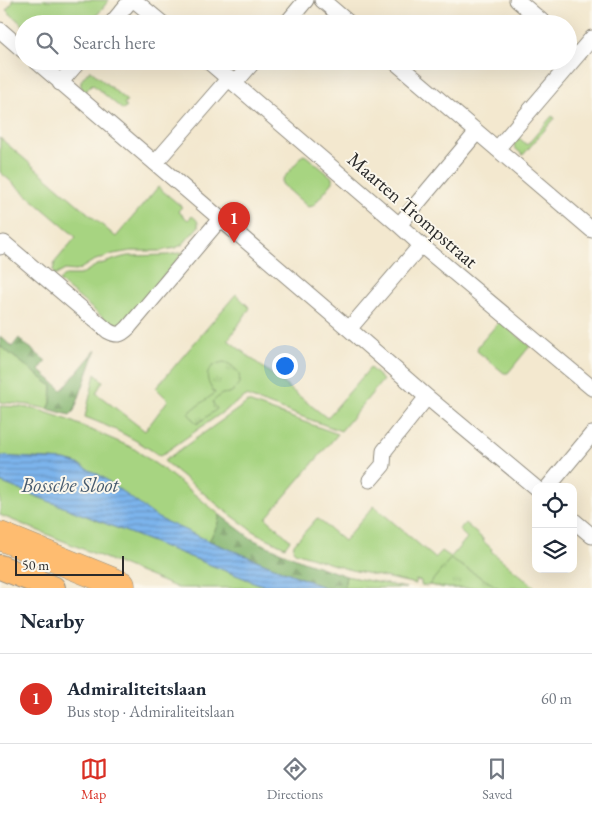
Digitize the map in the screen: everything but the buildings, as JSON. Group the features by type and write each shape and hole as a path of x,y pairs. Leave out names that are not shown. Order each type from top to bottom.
{"highway":[{"path":"0,536 125,587"}],"main road":[{"path":"0,567 53,588"}],"street":[{"path":"119,15 133,0 152,15"},
{"path":"294,15 306,0"},
{"path":"322,0 340,15"},
{"path":"517,0 534,15"},
{"path":"0,30 15,43"},
{"path":"577,47 592,38"},
{"path":"46,70 532,485"},
{"path":"60,83 71,70"},
{"name":"Maarten Trompstraat","path":"219,70 420,244 592,388"},
{"path":"155,163 244,70"},
{"path":"405,70 592,230"},
{"path":"497,149 558,70"},
{"path":"399,225 477,132"},
{"path":"0,247 4,243 115,335 121,334 128,328 220,220"},
{"path":"349,329 420,244"},
{"path":"370,480 383,465 384,451 427,397"},
{"path":"551,483 592,434"},
{"path":"577,523 592,536"}],"green space":[{"path":"12,0 109,0 97,15 15,15 15,18 6,10 13,2"},
{"path":"90,70 127,101 124,105 127,107 123,110 92,84 85,92 82,89 81,83 83,78"},
{"path":"552,116 555,118 523,155 515,148 514,144 519,138 527,145"},
{"path":"0,138 116,237 158,187 182,207 178,211 188,220 192,216 196,219 198,227 182,245 175,248 113,254 93,261 75,271 65,270 54,276 55,262 76,237 0,172"},
{"path":"303,155 333,178 333,182 313,206 308,207 282,184 282,180"},
{"path":"184,252 123,324 118,326 112,325 59,281 65,275 80,275 97,265 123,257 168,255"},
{"path":"236,294 250,308 228,340 327,418 370,368 383,380 341,431 246,396 160,456 124,434 85,417 95,374 103,381 96,393 145,431 168,400 156,388"},
{"path":"499,322 530,346 508,373 504,373 477,351 478,346"},
{"path":"0,336 12,347 19,338 46,361 39,370 62,390 96,350 74,411 70,415 48,409 51,403 52,386 0,346"},
{"path":"0,346 52,386 51,403 48,409 0,402"},
{"path":"224,362 233,367 238,373 240,377 238,386 231,392 222,394 212,402 217,409 197,424 188,413 215,393 209,383 208,373 213,366"},
{"path":"248,402 338,434 266,518 290,540 285,547 256,533 224,510 164,461"},
{"path":"0,406 39,410 66,419 133,448 167,472 220,515 217,526 209,541 157,518 101,476 76,463 64,460 0,456"},
{"path":"0,482 269,588 178,588 0,515"},
{"path":"374,506 435,558 442,551 451,557 467,538 459,530 465,523 484,540 492,549 491,551 536,588 448,588 427,586 421,585 421,581 416,580 416,584 347,569 293,550 294,544 317,518 344,541"},
{"path":"220,515 252,539 303,561 346,576 344,588 326,588 209,541 217,526"},
{"path":"450,559 499,588 448,588 429,585"},
{"path":"346,576 406,588 344,588"}],"water":[{"name":"Bossche Sloot","path":"0,456 64,460 76,463 101,476 158,518 209,541 326,588 269,588 0,482"}],"place":[{"name":"Admiraliteitslaan","path":"234,243"}]}
